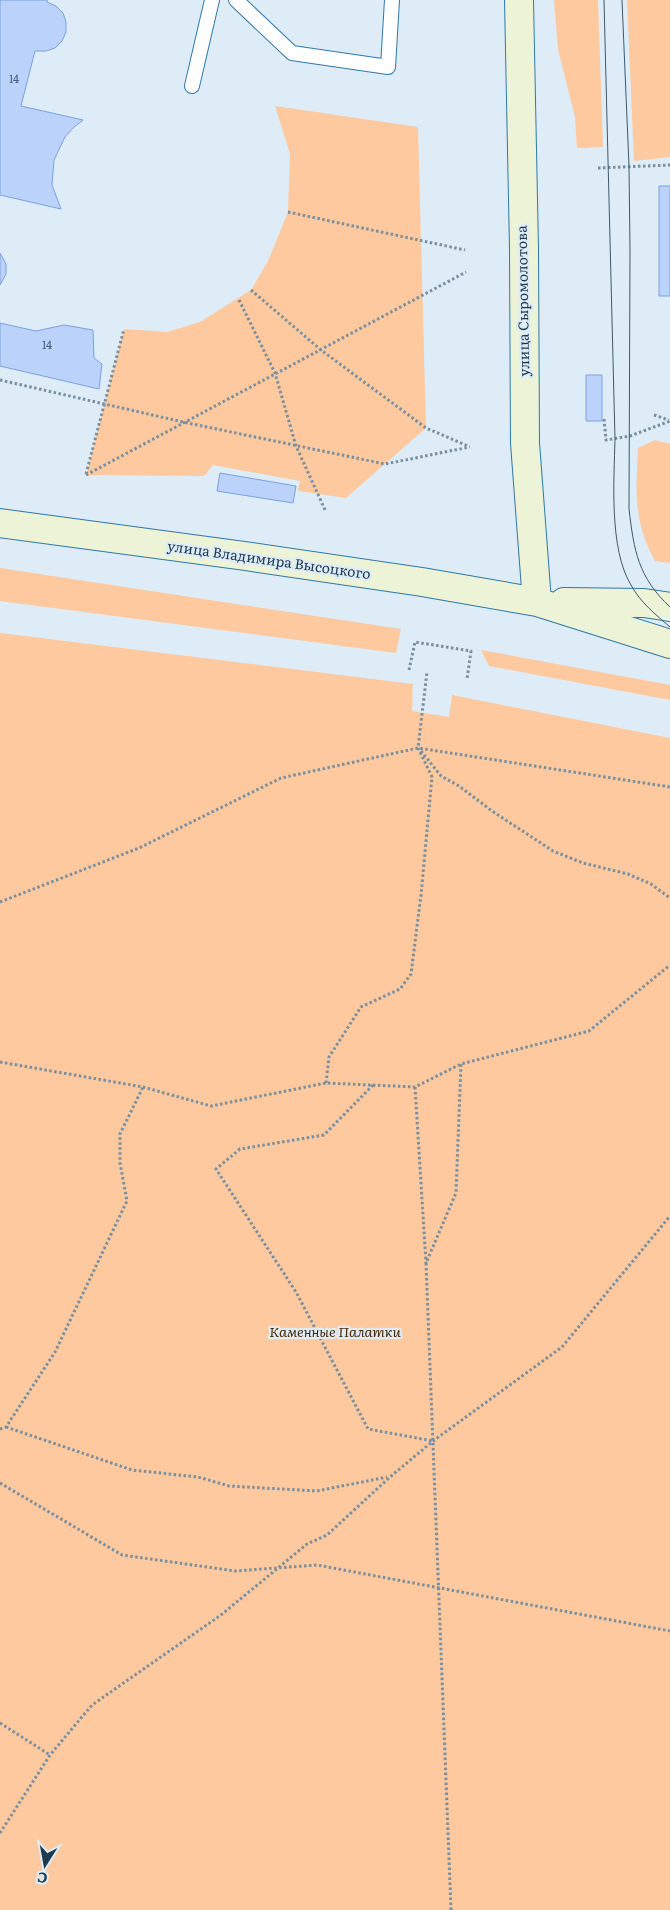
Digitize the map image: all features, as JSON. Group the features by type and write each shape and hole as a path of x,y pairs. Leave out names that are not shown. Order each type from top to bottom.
{"main road":[{"name":"улица Сыромолотова","path":"518,0 524,249 525,443 537,602"},
{"name":"улица Владимира Высоцкого","path":"0,523 422,582 537,602 670,644"},
{"name":"улица Владимира Высоцкого","path":"537,602 644,603 670,607"}],"lane":[{"path":"192,86 212,0"},
{"path":"236,0 292,53 388,67 392,0"}],"path":[{"path":"598,168 670,164"},
{"path":"288,212 466,250"},
{"path":"124,329 86,475 466,272"},
{"path":"0,380 183,422 385,464 470,447 426,428 321,350 251,290"},
{"path":"239,300 275,373 296,446 326,512"},
{"path":"654,415 670,421"},
{"path":"604,419 606,440 630,436 670,421"},
{"path":"409,670 415,642 471,651 467,679"},
{"path":"326,1083 329,1057 361,1007 400,989 411,974 421,896 432,777 418,748 427,672"},
{"path":"418,748 441,776 459,786 492,811 553,851 583,862 628,874 651,884 670,898"},
{"path":"0,902 139,848 281,778 418,748 670,787"},
{"path":"0,1062 143,1087 211,1106 326,1083 416,1087 461,1064 589,1031 670,965"},
{"path":"426,1263 456,1193 461,1064"},
{"path":"373,1085 324,1135 240,1149 216,1169 296,1292 368,1430 433,1441"},
{"path":"0,1429 6,1426 55,1352 127,1201 120,1163 120,1134 143,1087"},
{"path":"416,1087 426,1263 451,1910"},
{"path":"0,1833 50,1755 92,1705 221,1615 307,1544 327,1534 433,1441 562,1347 670,1216"},
{"path":"6,1426 132,1470 198,1477 229,1486 317,1491 390,1477"},
{"path":"0,1483 122,1555 235,1571 316,1565 670,1631"},
{"path":"0,1724 50,1755"}],"green space":[{"path":"554,0 598,0 603,147 577,148 575,117 558,49"},
{"path":"627,0 670,0 670,157 634,161"},
{"path":"275,106 418,127 426,428 346,498 298,491 300,481 213,465 204,476 86,475 124,329 167,332 200,322 251,290 268,261 288,212 290,154"},
{"path":"655,440 670,444 670,563 655,561 639,519 637,493 638,448"},
{"path":"0,568 401,629 396,653 0,601"},
{"name":"Каменные Палатки","path":"0,633 413,684 412,711 449,717 452,695 670,738 670,1910 0,1910"},
{"path":"481,650 670,685 670,700 489,666"}],"building":[{"path":"0,0 47,0 47,2 56,6 63,13 66,22 66,32 62,41 55,48 46,51 35,51 21,106 83,120 65,137 54,160 52,185 61,209 0,195"},
{"path":"659,186 670,186 670,296 659,296"},
{"path":"0,253 6,264 6,274 0,285"},
{"path":"0,323 36,331 64,325 93,330 94,358 102,364 99,389 0,366"},
{"path":"586,375 602,375 602,421 586,421"},
{"path":"220,473 296,486 293,503 217,491"}],"tram line":[{"path":"604,0 615,439 614,514 616,534 619,553 631,585 644,603 670,627"},
{"path":"622,0 629,166 629,509 639,563 651,585 670,607"}]}
